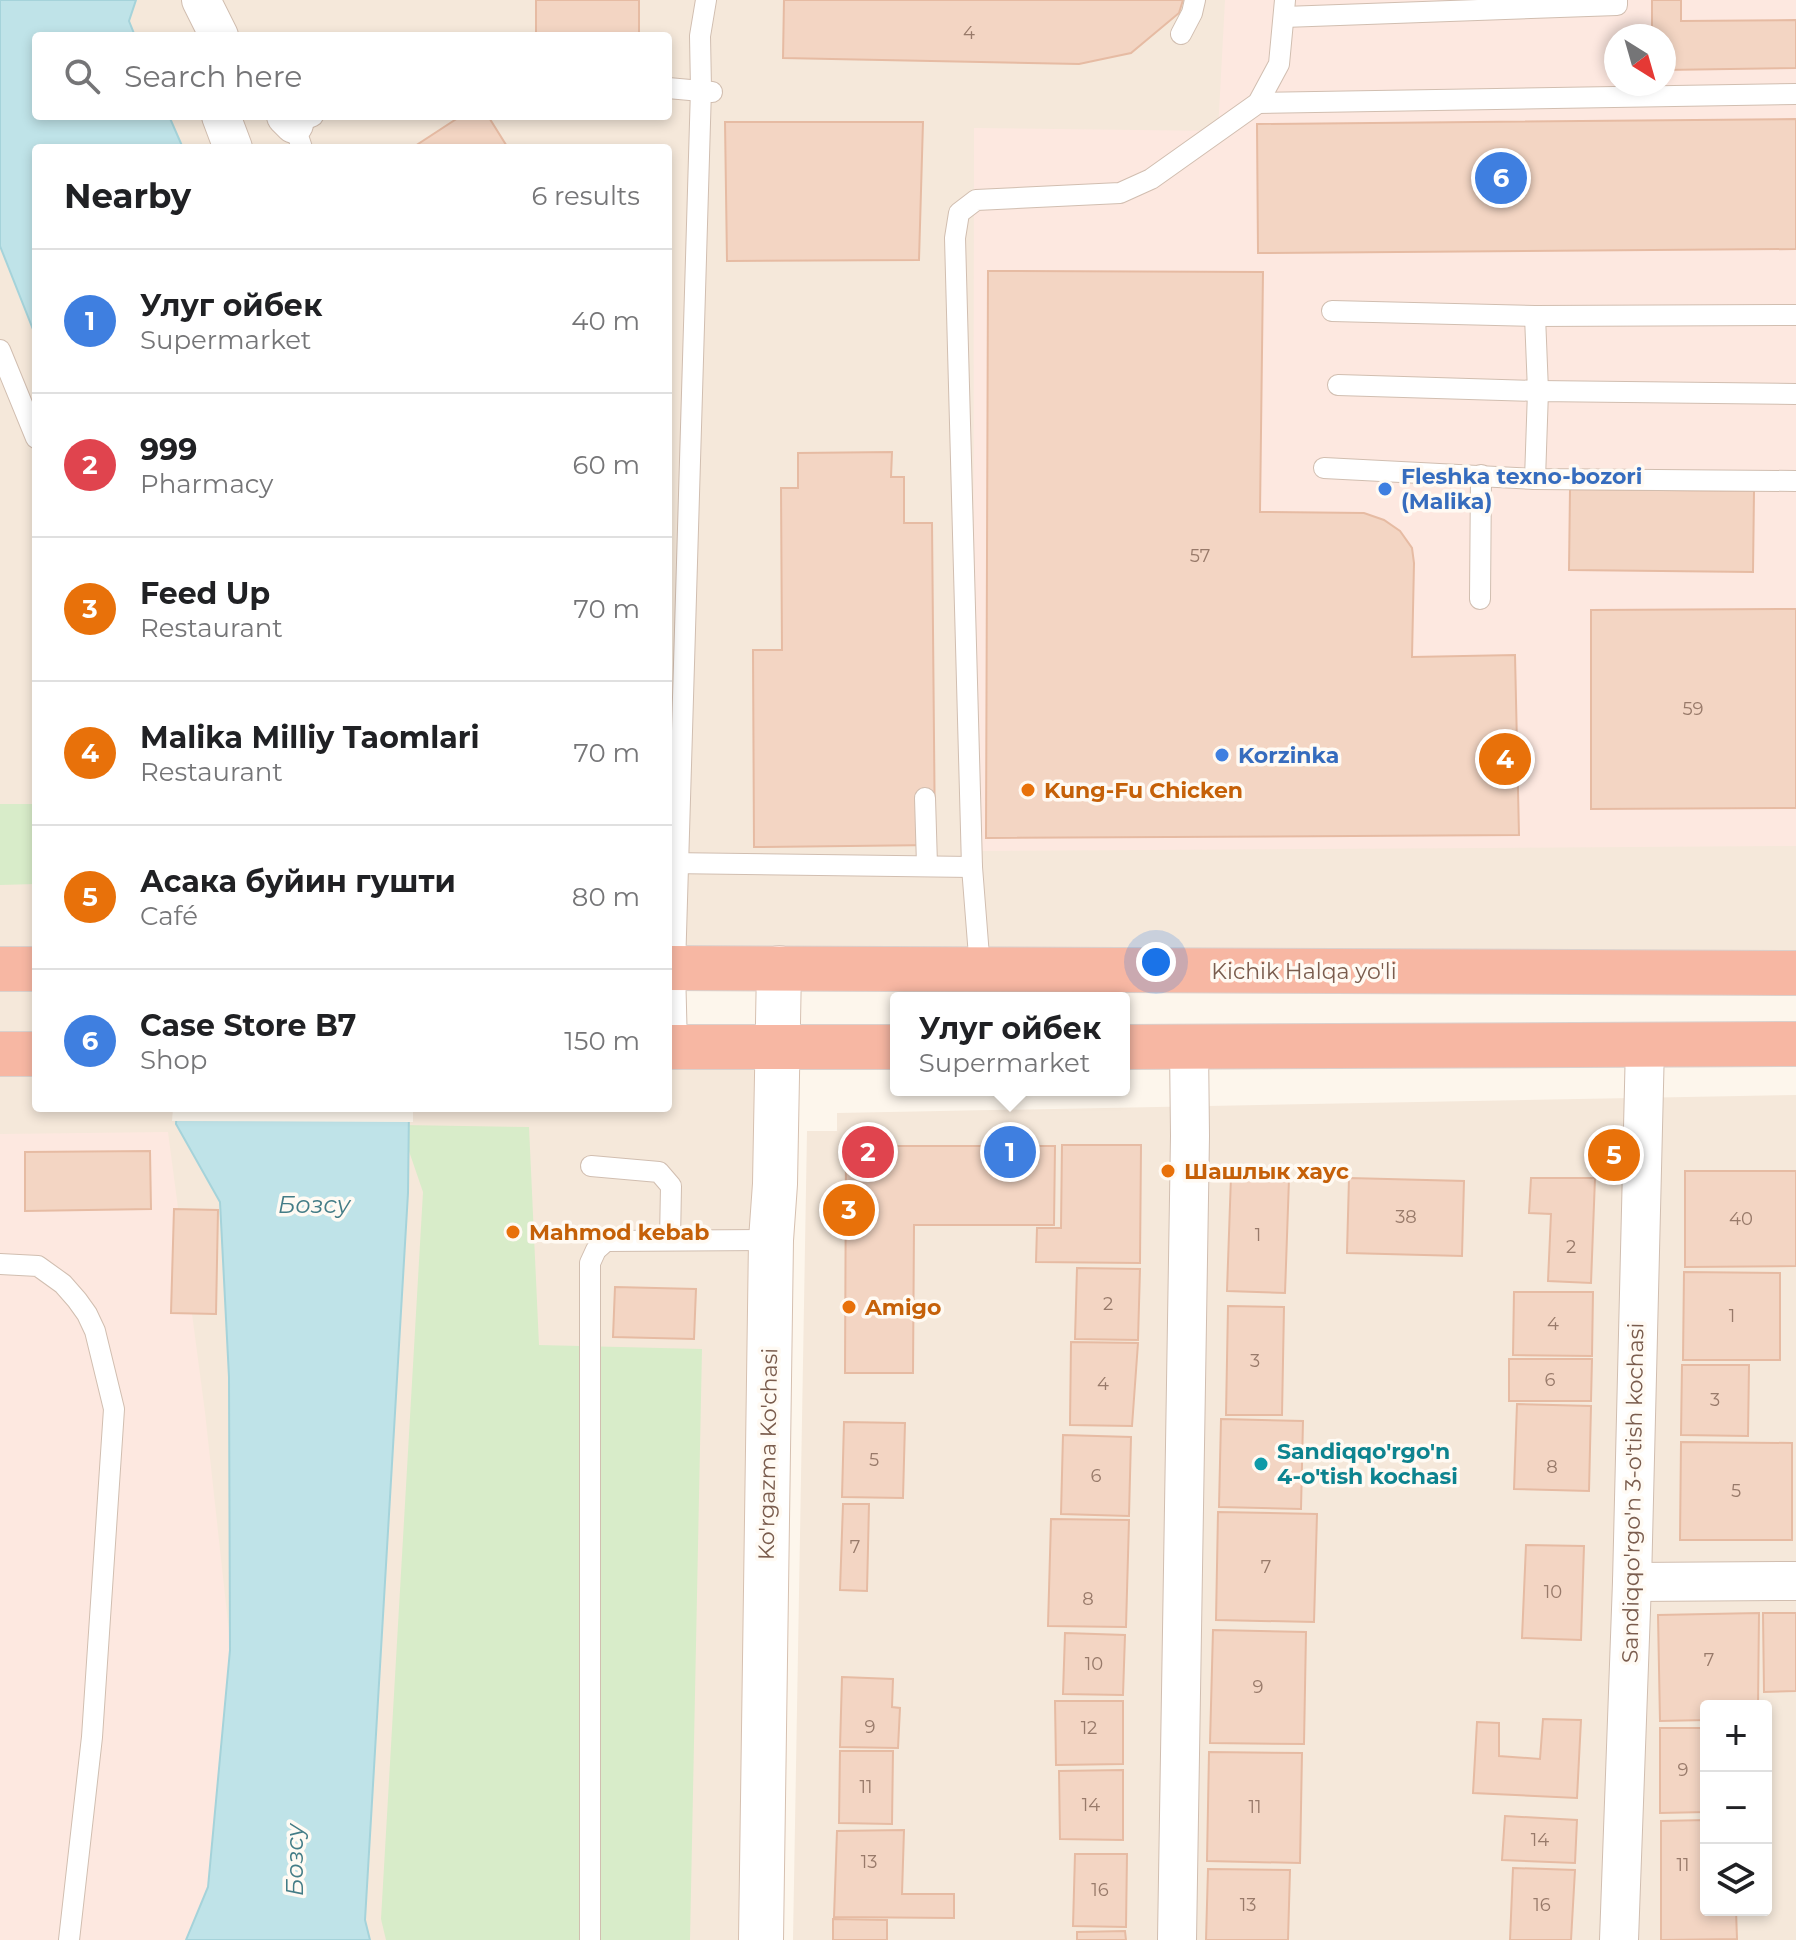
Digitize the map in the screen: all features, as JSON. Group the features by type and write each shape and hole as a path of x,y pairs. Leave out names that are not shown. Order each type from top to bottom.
{"highway":[{"name":"Kichik Halqa yo'li","path":"672,968 1796,973"},
{"path":"0,969 32,969"},
{"path":"1130,1047 1796,1044"},
{"path":"672,1047 890,1047"},
{"path":"0,1054 32,1054"}],"street":[{"path":"177,0 189,32"},
{"path":"201,0 217,32"},
{"path":"222,120 232,144"},
{"name":"Ko'rgazma Ko'chasi","path":"761,1940 771,1240 779,968"},
{"name":"Sandiqqo'rgo'n 3-o'tish kochasi","path":"1619,1940 1632,1582 1645,1045"},
{"path":"1177,1940 1189,1046"},
{"path":"1632,1582 1796,1581"}],"lane":[{"path":"672,916 706,90 700,36 706,0"},
{"path":"1181,34 1195,0"},
{"path":"980,969 972,867 955,238 959,213 976,200 1120,193 1151,179 1258,103 1279,64 1284,9 1617,5 1617,0"},
{"path":"672,88 706,90"},
{"path":"1258,103 1796,94"},
{"path":"1332,311 1535,316 1796,315"},
{"path":"1535,316 1538,391 1535,479"},
{"path":"0,350 32,428"},
{"path":"1338,385 1796,394"},
{"path":"1324,468 1535,479 1796,481"},
{"path":"1480,599 1481,475"},
{"path":"925,798 927,865"},
{"path":"673,863 972,867"},
{"path":"591,1166 659,1172 667,1179 671,1186 670,1240"},
{"path":"590,1940 590,1263 596,1250 606,1241 771,1240"},
{"path":"0,1264 38,1266 63,1284 77,1300 95,1331 114,1409 92,1737 69,1940"}],"shaded area":[{"path":"0,0 1796,0 1796,973 672,968 672,144 86,144 76,120 672,120 672,32 32,32 32,120 36,120 36,144 32,144 32,1112 672,1112 672,1049 777,1047 761,1940 0,1940"},
{"name":"Fleshka texno-bozori (Malika)","path":"1225,0 1796,0 1796,846 973,851 974,128 1218,131"},
{"path":"1796,1095 1796,1940 793,1940 807,1131 837,1131 837,1113"},
{"path":"168,1132 205,1412 231,1650 209,1887 188,1940 0,1940 0,1134"}],"green space":[{"path":"0,804 32,804 32,884 0,885"},
{"path":"400,1125 529,1127 539,1345 702,1349 690,1940 386,1940 381,1919 423,1192"}],"water":[{"path":"0,0 136,0 129,21 133,32 32,32 32,120 171,120 181,144 32,144 32,327 0,246"},
{"name":"Бозсу","path":"177,1112 409,1112 408,1193 365,1920 370,1940 186,1940 208,1887 230,1650 229,1377 220,1202 176,1124"}],"pier":[{"path":"173,1112 413,1112 413,1122 172,1121"}],"building":[{"path":"536,0 639,0 639,32 536,32"},
{"path":"784,0 1183,0 1179,13 1131,53 1079,64 783,58"},
{"path":"1652,0 1681,0 1681,21 1796,20 1796,68 1676,70 1676,24 1652,24"},
{"path":"1796,119 1796,249 1258,253 1257,124"},
{"path":"455,120 490,120 506,144 418,144"},
{"path":"725,122 923,122 919,260 727,261"},
{"path":"988,271 1263,272 1260,512 1364,513 1384,520 1400,531 1412,548 1412,657 1515,655 1519,835 986,838"},
{"path":"892,452 891,477 904,477 904,523 932,523 935,845 754,847 753,650 782,650 781,488 798,488 798,453"},
{"path":"1570,489 1754,491 1753,572 1569,570"},
{"path":"1796,609 1796,808 1591,809 1591,610"},
{"path":"1062,1145 1141,1145 1140,1263 1036,1262 1037,1228 1061,1228"},
{"path":"846,1146 1055,1146 1054,1225 914,1225 913,1373 845,1373"},
{"path":"150,1151 151,1209 25,1211 25,1152"},
{"path":"1685,1171 1796,1171 1796,1266 1685,1267"},
{"path":"1231,1176 1289,1179 1285,1293 1227,1291"},
{"path":"1349,1178 1464,1181 1462,1256 1347,1253"},
{"path":"1531,1178 1595,1178 1591,1283 1548,1281 1551,1214 1529,1213"},
{"path":"174,1209 218,1210 216,1314 171,1313"},
{"path":"1077,1268 1140,1269 1138,1340 1075,1339"},
{"path":"1684,1272 1780,1273 1780,1360 1683,1360"},
{"path":"615,1287 696,1289 694,1339 613,1337"},
{"path":"1514,1292 1593,1292 1592,1356 1513,1355"},
{"path":"1228,1306 1284,1307 1282,1415 1226,1415"},
{"path":"1071,1342 1138,1343 1132,1426 1070,1425"},
{"path":"1509,1359 1592,1359 1591,1401 1509,1401"},
{"path":"1682,1365 1749,1365 1748,1436 1681,1435"},
{"path":"1517,1404 1591,1406 1589,1491 1514,1489"},
{"name":"Sandiqqo'rgo'n 4-o'tish kochasi","path":"1221,1419 1303,1421 1301,1509 1219,1507"},
{"path":"844,1422 905,1423 903,1498 842,1497"},
{"path":"1063,1435 1131,1437 1129,1516 1061,1514"},
{"path":"1681,1442 1792,1443 1792,1540 1680,1540"},
{"path":"843,1504 869,1504 867,1591 840,1590"},
{"path":"1218,1512 1317,1514 1314,1622 1216,1620"},
{"path":"1051,1519 1129,1520 1126,1627 1048,1626"},
{"path":"1526,1545 1584,1546 1581,1640 1522,1638"},
{"path":"1759,1613 1758,1700 1700,1700 1700,1720 1660,1721 1658,1615"},
{"path":"1763,1613 1796,1613 1796,1691 1764,1692"},
{"path":"1213,1630 1306,1632 1304,1744 1210,1743"},
{"path":"1065,1633 1125,1635 1123,1695 1063,1694"},
{"path":"842,1677 893,1679 892,1707 900,1708 898,1748 840,1747"},
{"path":"1055,1701 1123,1701 1123,1764 1056,1765"},
{"path":"1543,1719 1581,1720 1577,1798 1473,1793 1477,1722 1499,1723 1499,1756 1540,1759"},
{"path":"1660,1728 1700,1728 1700,1812 1660,1813"},
{"path":"840,1751 893,1751 892,1824 839,1823"},
{"path":"1209,1752 1302,1753 1300,1863 1207,1861"},
{"path":"1123,1770 1123,1840 1060,1839 1059,1771"},
{"path":"1505,1816 1577,1820 1575,1863 1502,1860"},
{"path":"1700,1820 1700,1916 1736,1916 1737,1939 1661,1940 1661,1821"},
{"path":"904,1830 902,1894 954,1894 954,1918 834,1917 837,1831"},
{"path":"1075,1854 1127,1854 1126,1927 1073,1926"},
{"path":"1513,1868 1575,1870 1571,1940 1510,1940"},
{"path":"1208,1869 1290,1870 1288,1940 1206,1940"},
{"path":"833,1919 887,1920 887,1940 833,1940"},
{"path":"1125,1931 1126,1940 1077,1940 1077,1932"}],"place":[{"name":"Case Store B7","path":"1501,178"},
{"name":"Fleshka texno-bozori (Malika)","path":"1385,489"},
{"name":"Korzinka","path":"1222,755"},
{"name":"Malika Milliy Taomlari","path":"1505,759"},
{"name":"Kung-Fu Chicken","path":"1028,790"},
{"name":"999","path":"868,1152"},
{"name":"Улуг ойбек","path":"1010,1152"},
{"name":"Асака буйин гушти","path":"1614,1155"},
{"name":"Шашлык хаус","path":"1168,1171"},
{"name":"Feed Up","path":"849,1210"},
{"name":"Mahmod kebab","path":"513,1232"},
{"name":"Amigo","path":"849,1307"},
{"name":"Sandiqqo'rgo'n 4-o'tish kochasi","path":"1261,1464"}]}
